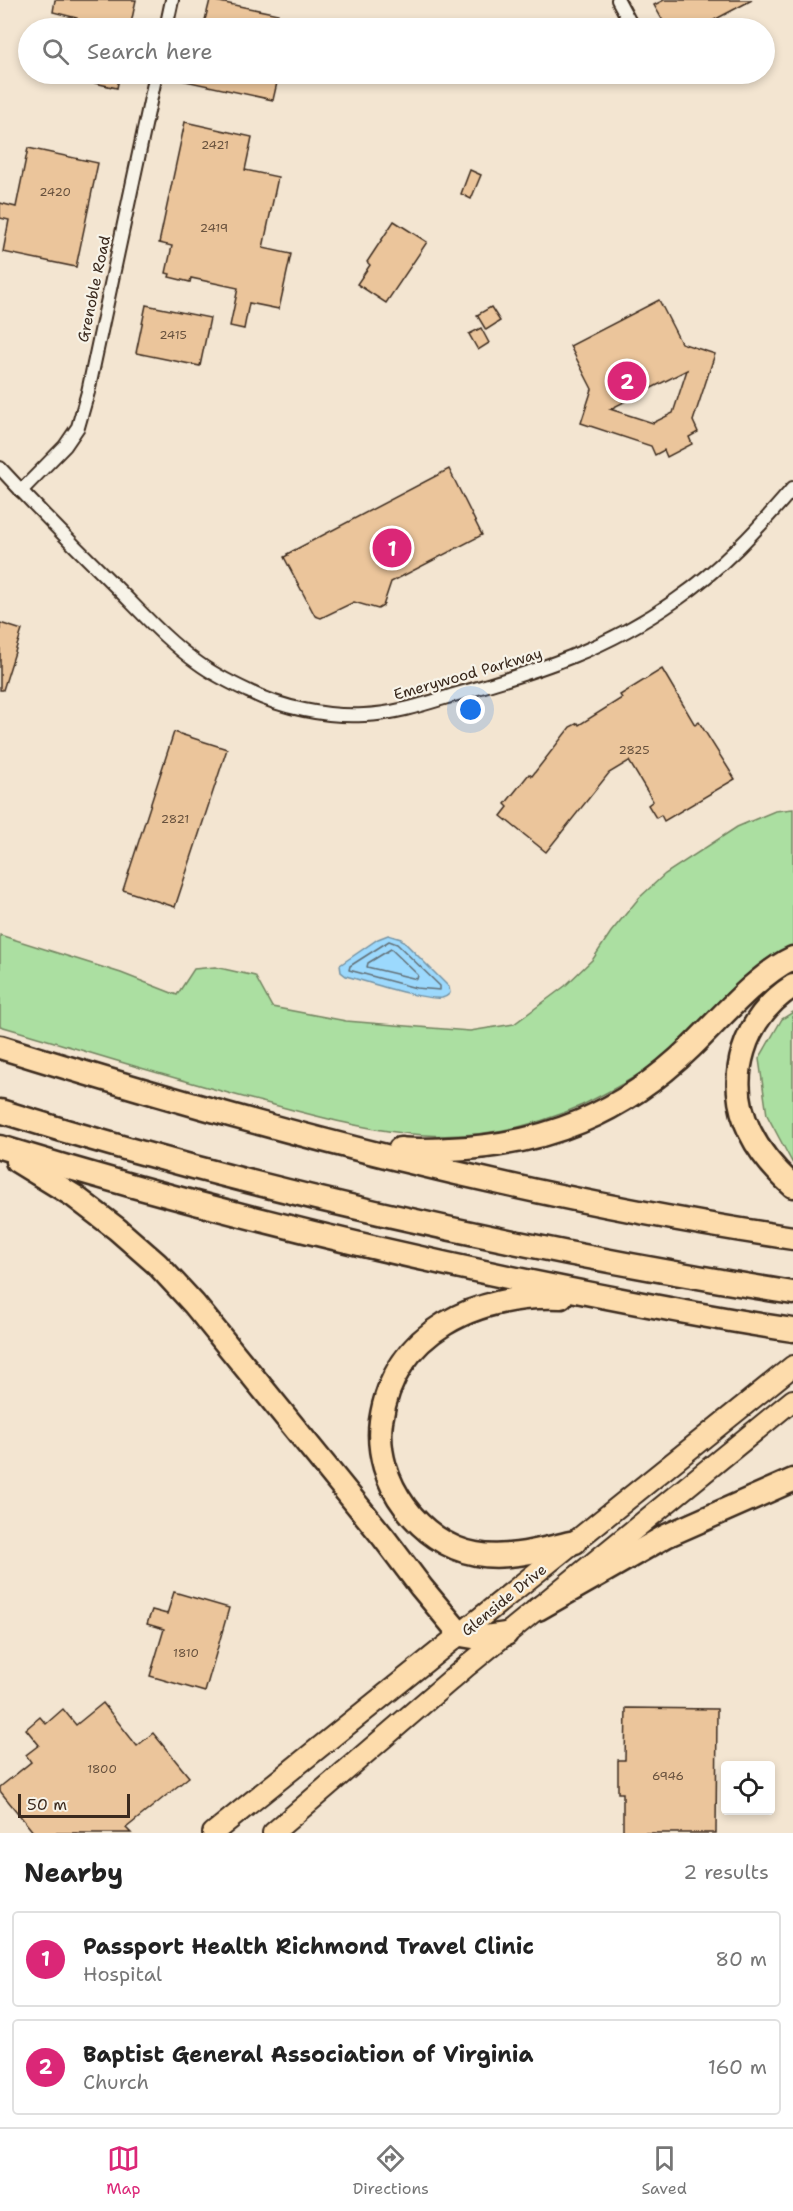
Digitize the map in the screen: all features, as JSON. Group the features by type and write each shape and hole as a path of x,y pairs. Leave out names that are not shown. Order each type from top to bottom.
{"highway":[{"path":"335,1144 413,1151 469,1148 519,1142 574,1126 607,1109 656,1077 688,1050 768,973 793,958"},
{"path":"793,987 774,1001 757,1020 742,1054 738,1085 741,1107 751,1135 775,1169 793,1186"},
{"path":"0,1047 156,1095 335,1144 593,1204 793,1238"},
{"path":"0,1111 267,1188 562,1253 793,1293"},
{"path":"0,1147 167,1196 303,1231 433,1261 658,1307 793,1330"},
{"path":"0,1152 31,1168 74,1196 157,1264 224,1338 461,1635 479,1638 506,1634"},
{"path":"575,1542 512,1555 493,1556 474,1554 454,1547 427,1530 400,1501 391,1485 383,1459 381,1426 384,1405 391,1384 406,1358 424,1338 474,1309 544,1297 658,1307"},
{"path":"538,1609 666,1536 793,1480"}],"main road":[{"name":"Glenside Drive","path":"213,1833 793,1366"},
{"name":"Glenside Drive","path":"273,1833 393,1728 793,1400"}],"street":[{"path":"168,18 172,0"},
{"path":"618,0 628,18"},
{"name":"Grenoble Road","path":"21,491 65,446 78,427 88,393 154,84"},
{"name":"Emerywood Parkway","path":"0,468 57,530 169,639 200,664 250,692 283,704 314,712 365,715 401,710 508,680 565,661 620,636 676,601 737,550 793,488"}],"green space":[{"path":"793,809 793,949 757,967 741,980 669,1052 646,1070 583,1105 540,1121 495,1132 448,1136 366,1127 202,1086 0,1026 0,935 121,973 177,995 194,969 215,967 255,976 272,1007 346,1021 470,1031 514,1024 565,986 593,959 611,932 639,898 665,874 737,827 775,811"},
{"path":"793,1012 793,1164 767,1115 759,1059 782,1019"}],"water":[{"path":"388,935 401,939 449,987 450,993 442,998 408,994 346,976 341,972 340,965 378,939"}],"building":[{"path":"55,0 136,0 132,18 77,18 53,12"},
{"path":"210,0 278,14 277,18 206,18"},
{"path":"664,0 752,0 718,18 661,18 654,5"},
{"path":"99,84 118,84 117,88"},
{"path":"199,84 277,84 273,100"},
{"path":"185,122 252,137 245,170 278,177 263,248 291,254 279,309 249,303 244,329 230,326 238,288 191,278 190,282 169,277 170,274 166,273 172,246 159,243"},
{"path":"28,148 98,163 76,267 3,252 9,220 0,218 0,203 16,207"},
{"path":"470,170 481,175 471,199 461,194"},
{"path":"394,221 427,242 386,303 357,284 370,265 367,262"},
{"path":"659,300 681,343 715,354 693,421 698,432 689,437 692,444 667,457 664,450 655,455 651,446 581,423 592,389 570,346","holes":["687,370 673,413 653,423 610,409"]},
{"path":"146,305 210,318 200,366 136,353"},
{"path":"491,307 500,321 486,330 477,315"},
{"path":"481,328 489,343 478,350 469,334"},
{"path":"449,469 482,535 391,582 383,606 378,609 354,602 321,618 315,616 284,557"},
{"path":"0,623 22,630 3,690 0,690"},
{"path":"662,669 695,725 699,722 735,779 664,821 661,815 656,818 648,805 653,801 629,761 609,773 546,852 501,816 508,807 505,804 529,774 532,776 570,727 578,723 579,725 622,698 620,695"},
{"path":"174,732 227,749 175,907 123,890"},
{"path":"174,1592 229,1608 205,1692 150,1676 164,1629 147,1624 152,1610 167,1614"},
{"path":"103,1703 137,1746 153,1733 189,1777 126,1828 131,1833 34,1833 0,1791 0,1787 31,1762 26,1755 39,1745 26,1729 40,1717 46,1724 63,1709 76,1725"},
{"path":"626,1708 717,1709 716,1833 623,1833 623,1793 618,1793 618,1760 625,1760"}],"place":[{"name":"Baptist General Association of Virginia","path":"627,381"},
{"name":"Passport Health Richmond Travel Clinic","path":"392,548"}]}
